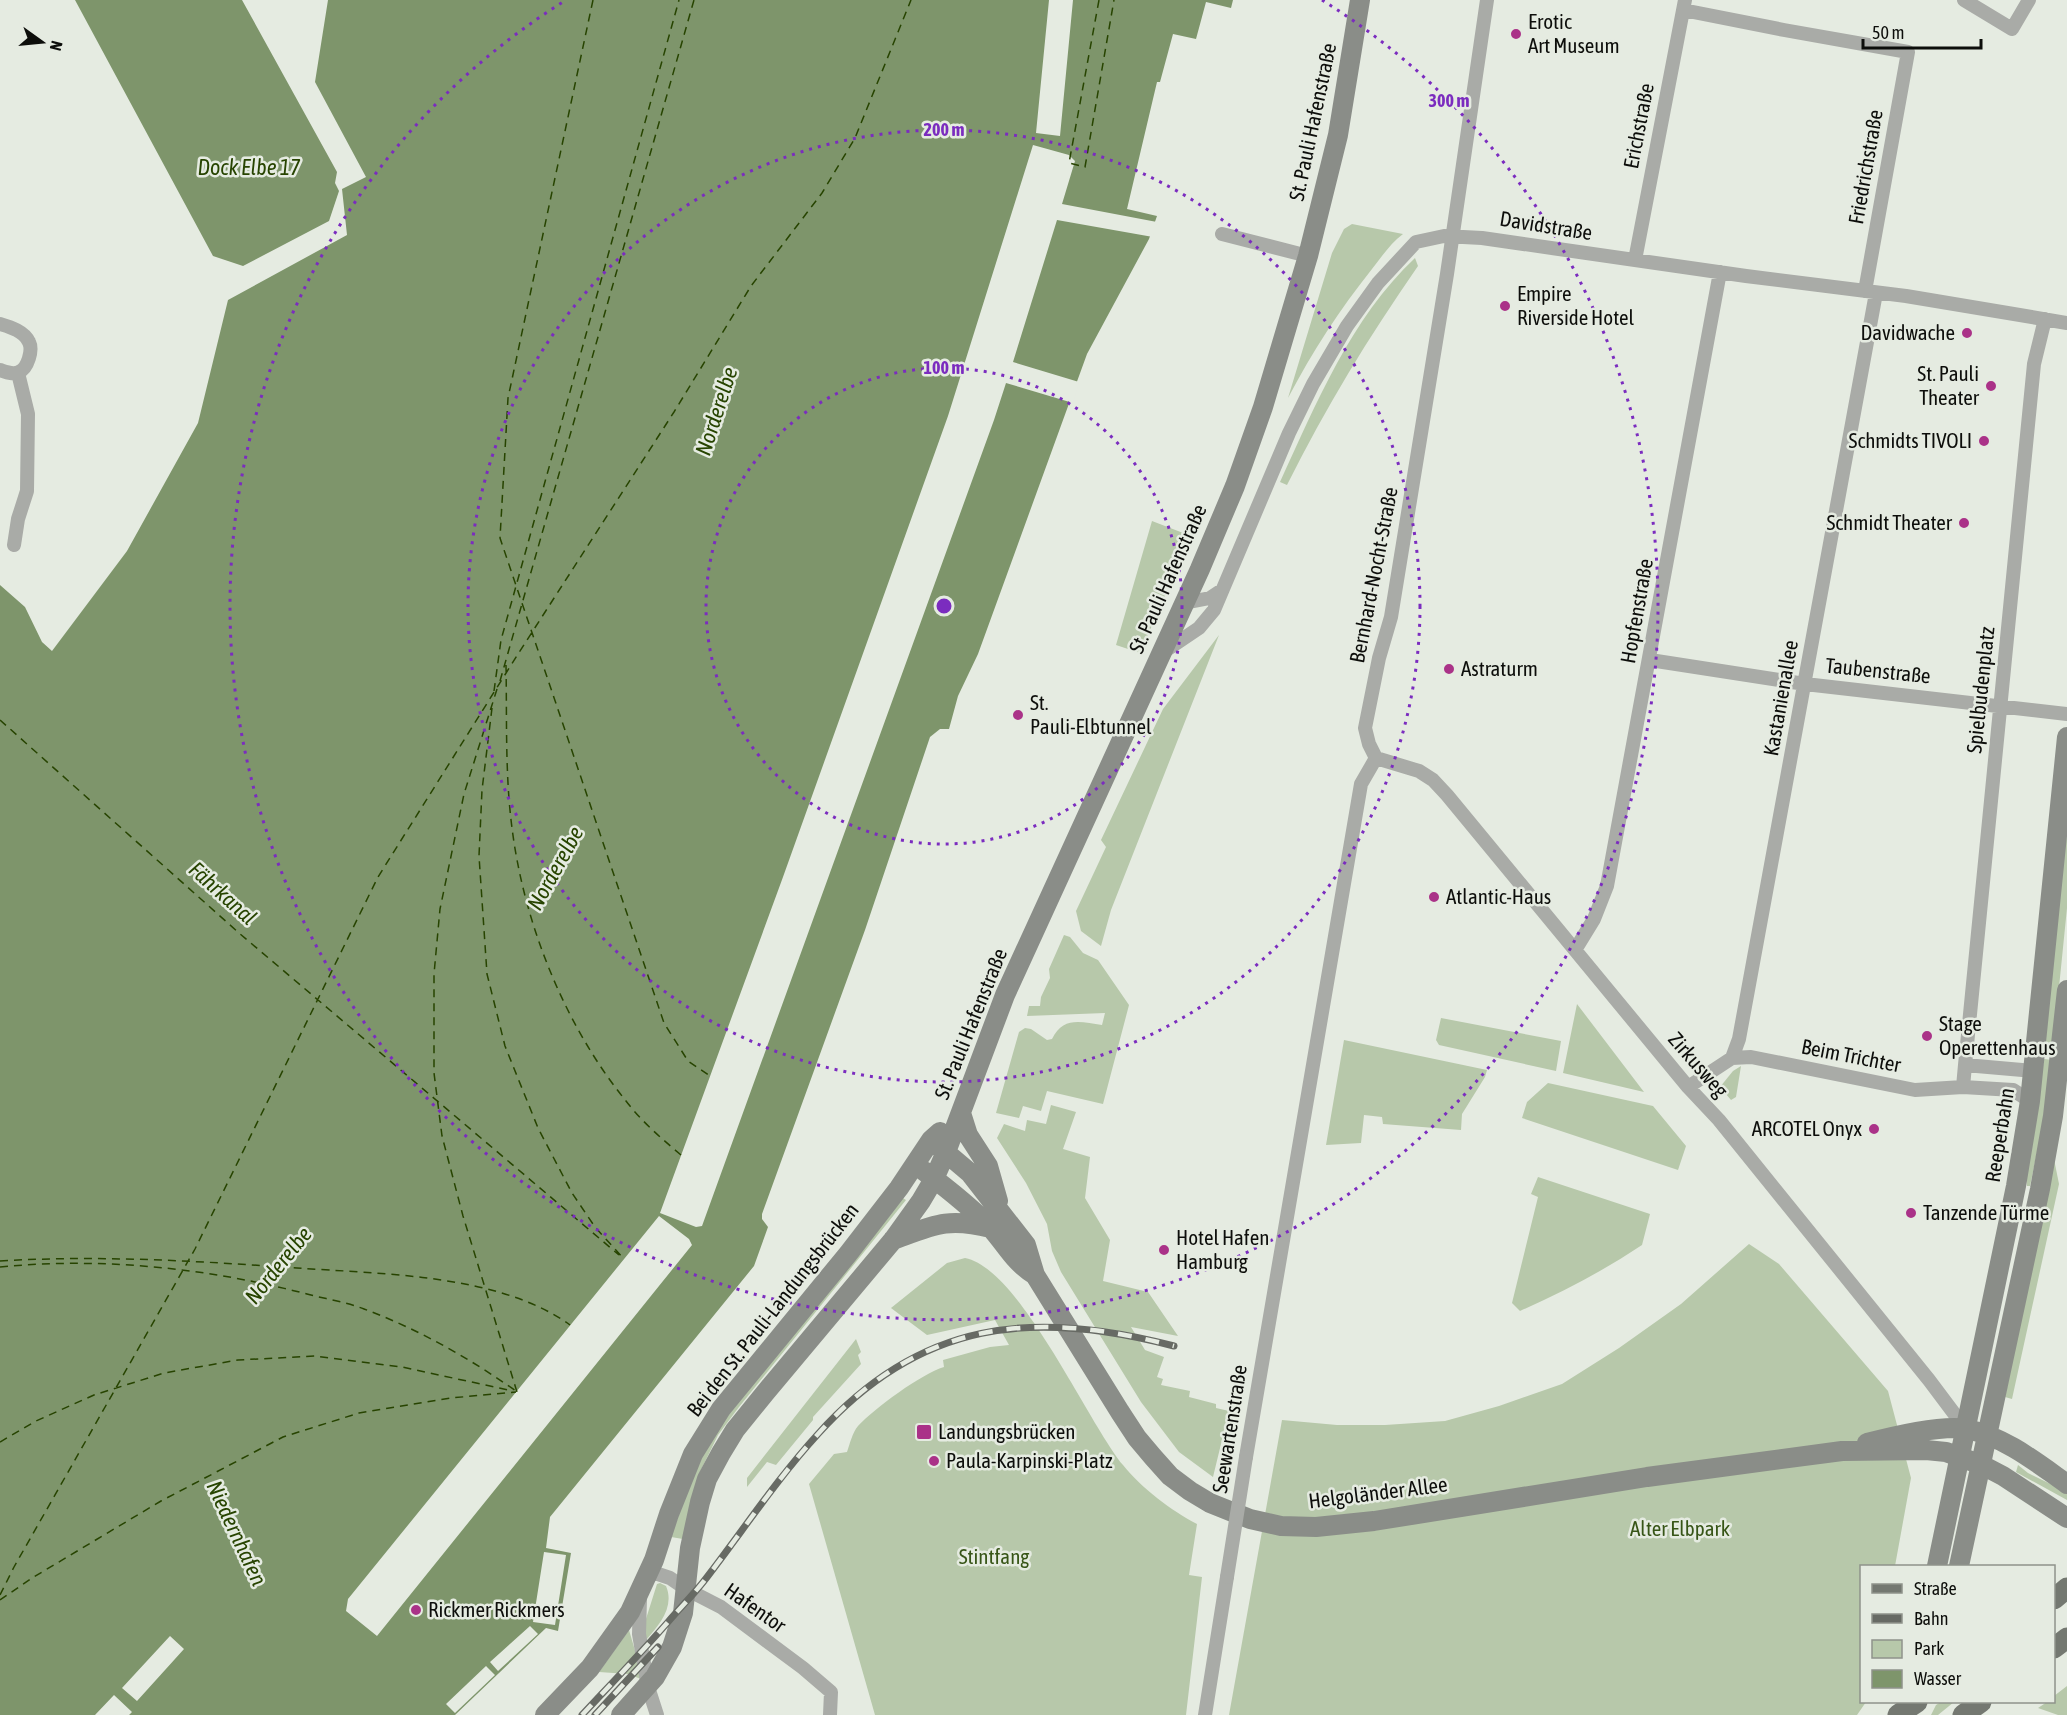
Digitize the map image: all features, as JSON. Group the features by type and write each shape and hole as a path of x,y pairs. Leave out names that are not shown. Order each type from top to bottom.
{"main road":[{"name":"St. Pauli Hafenstraße","path":"961,1113 1005,995 1162,653 1239,475 1272,378 1308,256 1338,135 1360,0"},
{"name":"Reeperbahn","path":"1937,1565 2014,1197 2030,1101 2067,737"},
{"path":"1959,1565 1982,1465 2053,1116 2067,990"},
{"name":"Bei den St. Pauli-Landungsbrücken","path":"545,1715 595,1662 630,1612 693,1454 721,1409 848,1254 915,1165 939,1146 961,1113"},
{"name":"Helgoländer Allee","path":"961,1113 968,1135 988,1166 996,1221"},
{"name":"Bei den St. Pauli-Landungsbrücken","path":"621,1715 648,1687 672,1647 682,1613 690,1548 700,1502 707,1479 725,1446 765,1393 893,1240 921,1201 934,1179 939,1146"},
{"name":"Helgoländer Allee","path":"939,1146 970,1173 996,1221"},
{"name":"Helgoländer Allee","path":"915,1165 996,1221 1026,1245 1035,1275 1125,1420 1170,1476 1210,1503 1250,1520 1281,1526 1316,1527 1362,1522 1647,1477 1842,1451 1926,1450 1959,1456 1982,1465 2067,1518"},
{"path":"893,1240 944,1223 996,1221"},
{"name":"Helgoländer Allee","path":"1842,1451 1906,1434 1965,1428 2011,1445 2067,1484"},
{"path":"2055,1598 2067,1588"},
{"path":"2055,1647 2067,1638"},
{"path":"1898,1715 1914,1703"},
{"path":"1963,1715 1979,1703"}],"street":[{"name":"Bernhard-Nocht-Straße","path":"1376,758 1365,728 1379,658 1391,617 1453,236 1487,0"},
{"path":"1964,0 2012,29 2029,0"},
{"name":"Friedrichstraße","path":"1684,5 1784,30 1908,52 1870,292"},
{"name":"Erichstraße","path":"1635,261 1684,5"},
{"path":"1222,234 1308,256"},
{"name":"Davidstraße","path":"1162,653 1204,623 1216,606 1289,433 1313,384 1347,326 1378,283 1409,248 1422,240 1453,236 1482,237 1635,261 1870,292 2067,323"},
{"name":"Hopfenstraße","path":"1575,950 1594,919 1607,886 1720,272"},
{"name":"Kastanienallee","path":"1732,1058 1741,1028 1805,684 1870,292"},
{"name":"Spielbudenplatz","path":"1965,1065 2034,364 2045,319"},
{"path":"0,324 18,331 29,342 31,349 25,367 18,373 0,370"},
{"path":"14,545 18,519 27,491 28,414 18,373"},
{"path":"1184,603 1210,598 1222,590"},
{"name":"Taubenstraße","path":"1650,660 1805,684 2067,714"},
{"name":"Zirkusweg","path":"1376,758 1419,771 1433,780 1688,1087 1719,1120 1929,1380 1965,1428"},
{"name":"Seewartenstraße","path":"1205,1715 1246,1456 1361,784 1376,758"},
{"name":"Beim Trichter","path":"1732,1058 1751,1057 1915,1090 1963,1087 2013,1090 2030,1101"},
{"path":"1688,1087 1732,1058"},
{"path":"1963,1087 1965,1065 2034,1071"},
{"name":"Hafentor","path":"644,1581 667,1577 721,1607 803,1668 831,1692 830,1715"},
{"path":"644,1581 639,1634 648,1687 657,1715"}],"green space":[{"path":"1352,224 1403,234 1394,241 1338,315 1288,398 1332,253 1344,229"},
{"path":"1415,258 1418,266 1348,373 1287,485 1280,482 1337,363 1372,307"},
{"path":"1152,521 1191,536 1140,653 1116,645"},
{"path":"1219,635 1111,910 1101,946 1081,931 1076,911 1106,847 1101,840 1163,709"},
{"path":"2067,818 2067,908 2053,1047 2045,1046"},
{"path":"1064,935 1070,937 1083,953 1098,960 1129,1005 1103,1104 1047,1091 1041,1111 1023,1106 1019,1118 996,1113 1019,1032 1025,1028 1031,1029 1047,1040 1052,1039 1062,1027 1073,1022 1102,1025 1105,1013 1027,1016 1029,1006 1040,1006 1041,997 1050,978 1049,969"},
{"path":"1577,1004 1644,1092 1563,1073"},
{"path":"1441,1018 1561,1041 1556,1071 1439,1045 1436,1040"},
{"path":"1344,1040 1487,1070 1462,1114 1461,1130 1383,1124 1382,1117 1364,1115 1361,1143 1326,1145"},
{"path":"2044,1059 2052,1060 2042,1128 2030,1186 2027,1186 2026,1173"},
{"path":"1741,1066 1736,1097 1731,1100 1720,1087 1733,1071"},
{"path":"1548,1083 1653,1106 1686,1146 1678,1170 1522,1118 1527,1102"},
{"path":"1051,1105 1076,1112 1063,1149 1090,1157 1085,1198 1110,1240 1103,1281 1148,1292 1178,1336 1131,1327 1145,1350 1164,1357 1157,1377 1163,1379 1161,1385 1190,1391 1189,1397 1216,1404 1216,1408 1229,1411 1213,1477 1179,1452 1141,1402 1061,1272 1052,1251 1047,1224 1026,1183 997,1138 1004,1124 1025,1131 1027,1120 1046,1124"},
{"path":"2054,1159 2059,1184 2012,1399 2005,1397"},
{"path":"1538,1177 1650,1214 1642,1245 1582,1281 1520,1311 1512,1303 1538,1197 1531,1194"},
{"path":"901,1197 906,1200 718,1435 699,1474 683,1539 671,1537 694,1472 714,1433"},
{"name":"Alter Elbpark","path":"1749,1244 1779,1264 1888,1391 1911,1478 1895,1565 1860,1565 1860,1703 1865,1703 1857,1715 1229,1715 1282,1420 1337,1425 1385,1425 1445,1421 1499,1406 1562,1384 1619,1348 1681,1304"},
{"name":"Stintfang","path":"965,1258 986,1268 1008,1289 1029,1316 1108,1443 1130,1474 1177,1513 1197,1524 1189,1575 1202,1577 1186,1715 875,1715 809,1484 834,1454 847,1452 858,1426 911,1384 944,1367 943,1360 990,1347 1009,1345 995,1320 927,1335 891,1308 947,1263"},
{"path":"856,1339 861,1352 858,1355 861,1364 813,1417 813,1420 776,1465 767,1462 747,1487 747,1478"},
{"path":"2018,1465 2028,1473 2067,1492 2067,1500 2016,1472"},
{"path":"657,1584 666,1586 667,1608 660,1622 646,1640 645,1622"},
{"path":"629,1630 643,1678 628,1674 599,1672"},
{"path":"2067,1686 2067,1715 2058,1715 2038,1708 2046,1703 2055,1703 2055,1695"},
{"path":"1953,1703 1938,1715 1931,1715 1936,1705"}],"water":[{"name":"Dock Elbe 17","path":"75,0 242,0 337,172 335,183 339,191 329,221 243,266 213,256"},
{"path":"328,0 1233,0 1231,8 1206,2 1196,39 1173,34 1160,82 1157,82 1127,209 1157,216 1149,239 1087,354 978,654 958,696 949,729 940,729 930,737 865,930 762,1214 762,1219 768,1227 754,1266 550,1517 546,1548 571,1553 558,1631 546,1628 455,1715 0,1715 0,585 25,607 42,642 52,651 127,551 198,423 228,300 347,235 342,189 366,177 315,82"}],"pier":[{"path":"1049,0 1073,0 1060,136 1036,133"},
{"path":"1033,145 1069,155 1075,161 1062,204 1157,222 1153,237 1057,220 1013,362 1079,382 1073,403 1006,383 702,1226 696,1227 660,1213 948,416"},
{"path":"659,1216 689,1239 692,1245 377,1636 346,1611 348,1599"},
{"path":"544,1552 566,1555 555,1625 533,1622"},
{"path":"530,1626 538,1634 498,1671 490,1662"},
{"path":"170,1636 184,1649 137,1701 122,1688"},
{"path":"486,1666 495,1675 455,1713 446,1704"},
{"path":"114,1695 132,1712 129,1715 95,1715"}],"ferry route":[{"path":"593,0 508,398 500,538 664,1023 688,1061 710,1076"},
{"path":"494,691 501,640 679,0"},
{"path":"500,681 694,0"},
{"path":"0,1595 195,1249 378,877 674,412 751,286 822,193 855,138 911,0"},
{"path":"1099,0 1069,163 1085,167 1114,0"},
{"path":"506,665 507,767 512,828 526,901 537,937 566,1007 604,1072 639,1116 681,1155"},
{"path":"497,689 464,794 440,909 434,974 434,1073 442,1136 463,1216 517,1392"},
{"path":"492,708 482,790 479,856 487,974 505,1046 538,1128 572,1193 595,1227 624,1259"},
{"path":"0,720 239,933 619,1255"},
{"path":"0,1261 148,1260 402,1275 475,1286 510,1295 542,1308 570,1325"},
{"path":"0,1267 77,1263 193,1271 231,1277 350,1304 423,1335 480,1367 516,1391"},
{"path":"0,1442 36,1421 94,1395 164,1373 238,1360 315,1356 402,1367 513,1391"},
{"path":"0,1600 32,1578 161,1501 283,1437 359,1413 451,1398 516,1392"}],"railway":[{"path":"582,1715 700,1586 773,1488 818,1434 857,1396 897,1367 938,1346 981,1333 1026,1328 1073,1328 1122,1334 1174,1346"},
{"path":"595,1715 658,1647"}],"place":[{"name":"Erotic Art Museum","path":"1516,34"},
{"name":"Empire Riverside Hotel","path":"1505,306"},
{"name":"Davidwache","path":"1967,333"},
{"name":"St. Pauli Theater","path":"1991,386"},
{"name":"Schmidts TIVOLI","path":"1984,441"},
{"name":"Schmidt Theater","path":"1964,523"},
{"name":"Astraturm","path":"1449,669"},
{"name":"St. Pauli-Elbtunnel","path":"1018,715"},
{"name":"Atlantic-Haus","path":"1434,897"},
{"name":"Stage Operettenhaus","path":"1927,1036"},
{"name":"ARCOTEL Onyx","path":"1874,1129"},
{"name":"Tanzende Türme","path":"1911,1213"},
{"name":"Hotel Hafen Hamburg","path":"1164,1250"},
{"name":"Landungsbrücken","path":"924,1432"},
{"name":"Paula-Karpinski-Platz","path":"934,1461"},
{"name":"Rickmer Rickmers","path":"416,1610"}],"water label":[{"name":"Norderelbe","path":"716,411"},
{"name":"Norderelbe","path":"555,868"},
{"name":"Fährkanal","path":"223,893"},
{"name":"Norderelbe","path":"278,1265"},
{"name":"Niedernhafen","path":"237,1533"}]}
